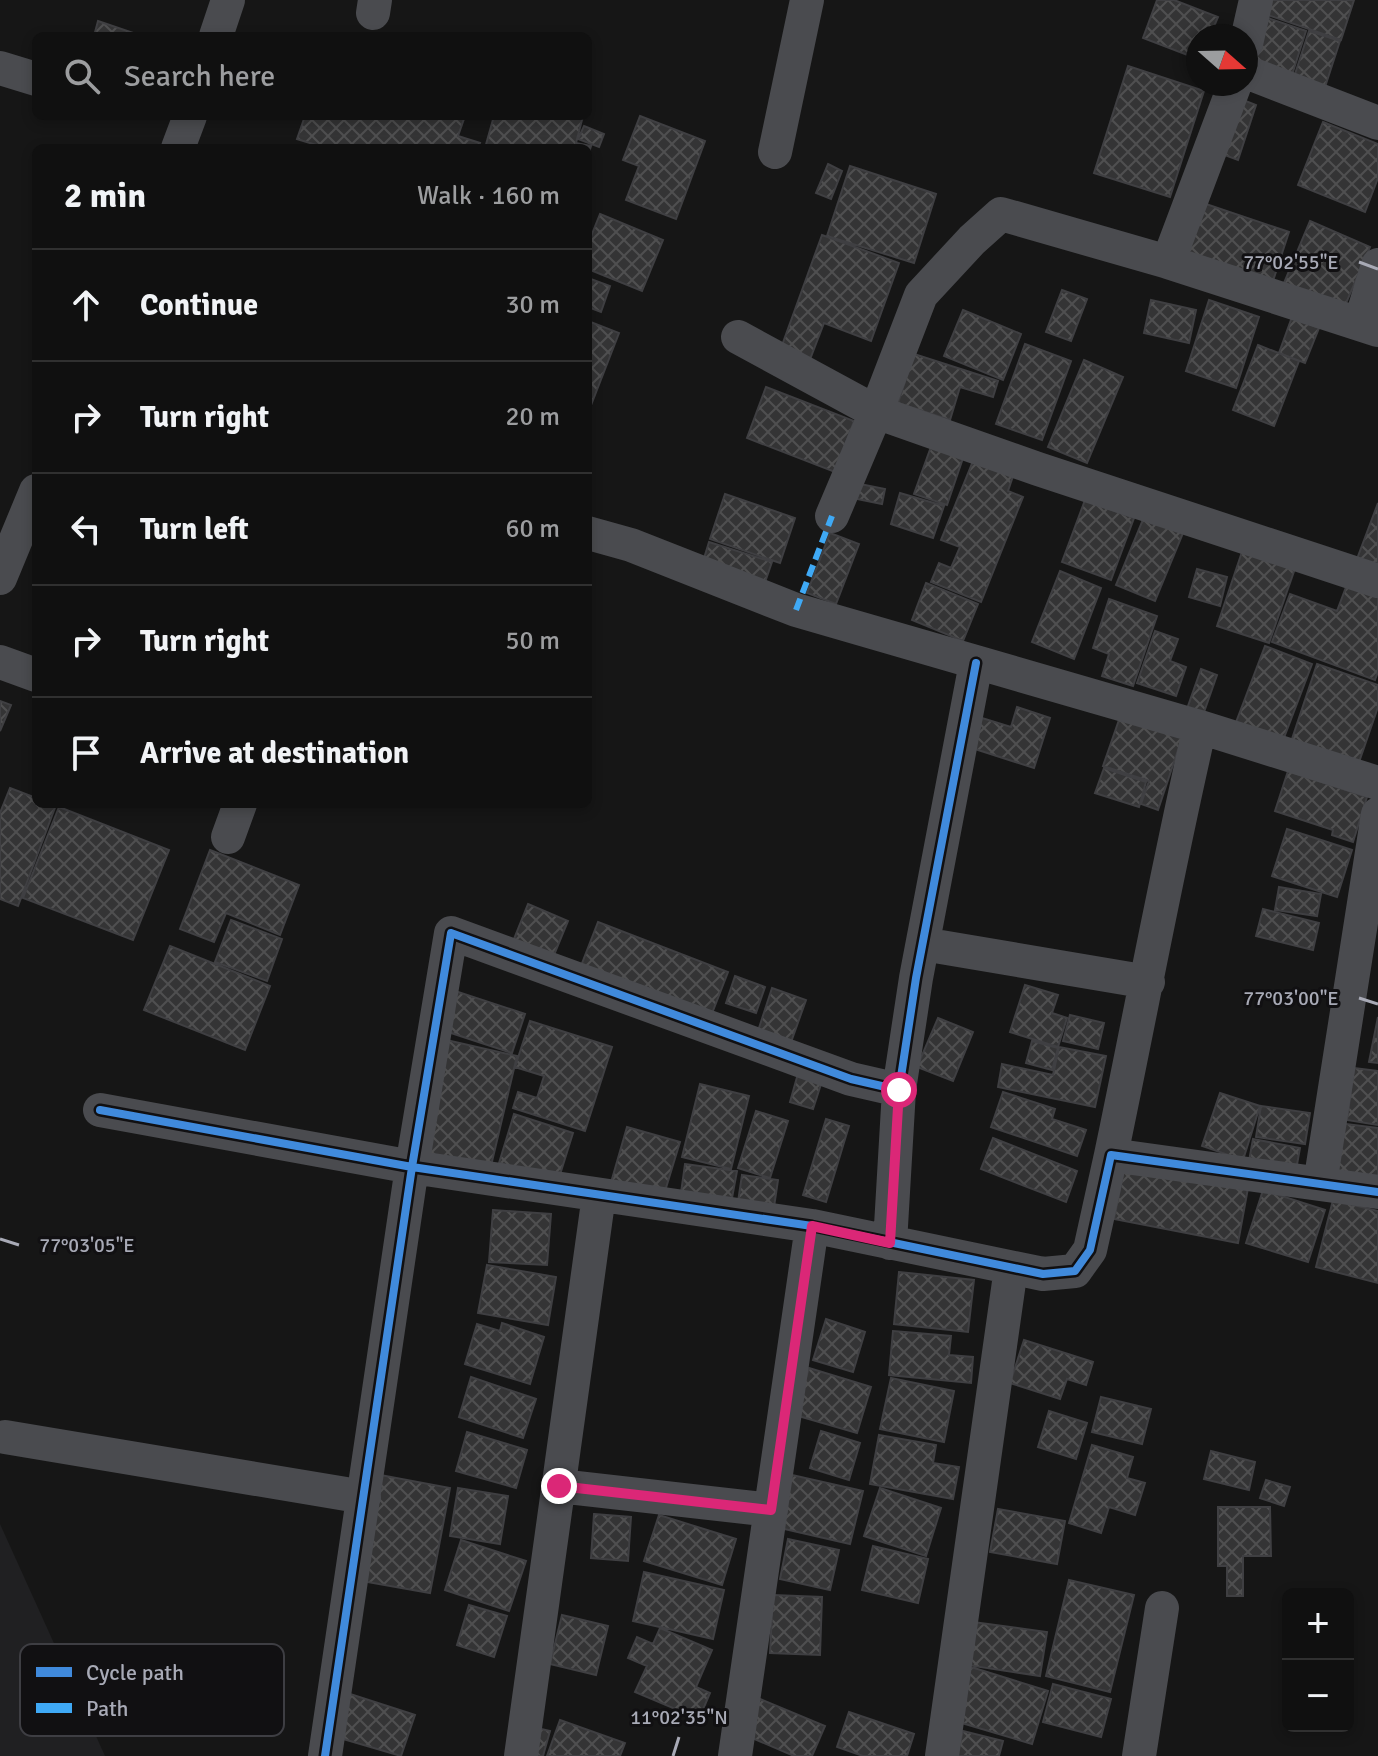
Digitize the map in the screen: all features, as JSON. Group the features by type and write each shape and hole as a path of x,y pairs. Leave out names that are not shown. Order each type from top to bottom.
{"street":[{"path":"217,32 228,0"},
{"path":"775,152 807,0"},
{"path":"1251,24 1256,0"},
{"path":"0,68 32,78"},
{"path":"1258,77 1378,123"},
{"path":"1168,262 1230,96"},
{"path":"832,516 921,295 1001,214 1168,262 1369,327 1378,265"},
{"path":"738,337 876,412 1378,581"},
{"path":"0,578 32,501"},
{"path":"592,534 631,545 796,610 1200,727 1378,783"},
{"path":"0,662 32,674"},
{"path":"890,1243 899,1090 976,663"},
{"path":"100,1110 412,1167 812,1226 1043,1274 1075,1271 1090,1250 1200,727"},
{"path":"228,837 239,808"},
{"path":"1320,1184 1378,814"},
{"path":"325,1756 412,1167 451,933 851,1079 899,1090"},
{"path":"923,944 1148,982"},
{"path":"1111,1155 1378,1192"},
{"path":"521,1756 599,1195"},
{"path":"735,1756 812,1226"},
{"path":"942,1756 1011,1268"},
{"path":"5,1437 364,1497"},
{"path":"559,1486 771,1510"},
{"path":"1139,1756 1162,1608"}],"shaded area":[{"path":"0,1524 54,1644 20,1644 20,1736 96,1736 105,1756 0,1756"}],"building":[{"path":"1157,0 1174,0 1218,17 1215,24 1186,24 1186,54 1143,38"},
{"path":"1269,0 1354,0 1341,40 1265,14"},
{"path":"1262,16 1306,31 1291,78 1258,67 1258,29"},
{"path":"98,21 130,32 95,32"},
{"path":"1309,31 1340,41 1325,87 1294,77"},
{"path":"1128,66 1186,85 1186,96 1202,96 1170,197 1094,173"},
{"path":"1238,98 1256,105 1238,160 1219,153"},
{"path":"640,116 705,141 676,219 626,200 639,166 623,160"},
{"path":"304,120 464,120 458,136 480,143 313,144 297,139"},
{"path":"493,120 582,120 576,143 581,144 486,144"},
{"path":"1323,122 1378,144 1378,178 1365,212 1298,185"},
{"path":"584,126 604,134 599,147 578,139"},
{"path":"828,164 842,171 831,199 816,193"},
{"path":"850,166 936,194 914,263 827,236"},
{"path":"1200,202 1289,232 1272,284 1183,254"},
{"path":"600,214 663,240 642,291 592,271 592,234"},
{"path":"1310,221 1370,247 1344,308 1284,283"},
{"path":"822,235 899,263 871,341 824,323 809,362 780,351"},
{"path":"592,279 610,286 601,312 592,309"},
{"path":"1062,290 1087,299 1071,341 1046,332"},
{"path":"1151,300 1196,310 1189,343 1144,333"},
{"path":"1209,300 1259,317 1236,388 1186,371"},
{"path":"963,310 1021,334 1003,380 944,356"},
{"path":"1292,317 1319,328 1305,363 1279,353"},
{"path":"592,323 619,333 592,403"},
{"path":"1025,344 1071,361 1042,440 996,424"},
{"path":"1258,345 1299,361 1274,426 1233,410"},
{"path":"914,354 998,381 993,397 960,387 950,420 898,403"},
{"path":"1084,360 1123,377 1087,463 1048,447"},
{"path":"766,387 854,421 835,472 747,438"},
{"path":"932,444 964,455 947,505 914,494"},
{"path":"973,461 1013,476 1008,491 1023,497 981,602 931,582 939,563 951,568 960,547 941,540"},
{"path":"860,484 885,489 882,504 857,499"},
{"path":"900,493 944,506 933,538 891,524"},
{"path":"725,494 795,518 780,563 710,539"},
{"path":"1085,500 1134,518 1111,580 1062,562"},
{"path":"1378,503 1378,567 1357,559"},
{"path":"1144,517 1183,533 1155,601 1116,585"},
{"path":"830,533 859,544 836,604 807,593"},
{"path":"709,542 772,562 763,588 701,568"},
{"path":"1245,543 1298,560 1269,643 1217,626"},
{"path":"1197,569 1227,577 1220,606 1189,597"},
{"path":"1060,571 1101,588 1074,659 1032,642"},
{"path":"1349,579 1378,590 1378,672 1375,680 1272,642 1290,594 1337,611"},
{"path":"926,583 978,604 963,641 912,620"},
{"path":"1109,599 1157,616 1133,686 1102,676 1109,654 1093,648"},
{"path":"1155,631 1178,639 1170,661 1186,667 1176,696 1137,683"},
{"path":"1265,646 1312,664 1282,743 1235,725"},
{"path":"1317,664 1378,685 1378,707 1357,768 1290,745"},
{"path":"1201,669 1217,675 1203,715 1187,709"},
{"path":"0,701 11,705 0,731"},
{"path":"1017,707 1050,718 1034,768 972,748 982,718 1011,727"},
{"path":"1120,717 1182,738 1158,810 1141,804 1149,781 1103,766"},
{"path":"1104,768 1146,782 1139,807 1095,793"},
{"path":"1288,771 1367,797 1353,842 1332,835 1333,830 1275,811"},
{"path":"10,788 32,796 32,808 55,808 18,906 0,899 0,813"},
{"path":"59,808 169,850 133,940 23,898"},
{"path":"1287,829 1352,850 1337,897 1272,876"},
{"path":"210,850 299,885 280,935 226,913 214,942 180,929"},
{"path":"1279,887 1321,894 1317,916 1275,910"},
{"path":"528,904 568,921 554,955 514,939"},
{"path":"1263,909 1319,923 1313,950 1256,936"},
{"path":"231,920 282,939 267,981 215,962"},
{"path":"598,922 728,972 711,1016 581,966"},
{"path":"170,946 270,986 245,1050 144,1010"},
{"path":"735,976 765,987 756,1013 726,1003"},
{"path":"1025,985 1058,995 1052,1013 1067,1018 1058,1047 1010,1032"},
{"path":"772,988 806,1000 790,1045 757,1034"},
{"path":"449,989 525,1014 512,1053 436,1028"},
{"path":"1070,1015 1104,1023 1098,1049 1063,1041"},
{"path":"1378,1017 1378,1063 1369,1062"},
{"path":"938,1018 973,1032 953,1081 917,1067"},
{"path":"530,1021 612,1047 585,1131 513,1108 518,1092 537,1098 544,1076 515,1067"},
{"path":"442,1039 517,1056 490,1170 415,1153"},
{"path":"1032,1041 1058,1048 1052,1070 1026,1063"},
{"path":"1059,1047 1106,1056 1095,1107 998,1087 1002,1064 1053,1075"},
{"path":"1354,1068 1378,1071 1378,1125 1347,1120"},
{"path":"799,1070 823,1078 813,1109 790,1102"},
{"path":"700,1084 749,1096 731,1169 682,1157"},
{"path":"1003,1092 1055,1109 1052,1119 1086,1130 1077,1156 991,1127"},
{"path":"1220,1093 1260,1106 1243,1160 1202,1146"},
{"path":"1261,1106 1310,1113 1305,1144 1256,1137"},
{"path":"756,1111 788,1121 770,1178 738,1168"},
{"path":"514,1114 573,1133 558,1181 499,1163"},
{"path":"826,1119 849,1126 826,1202 803,1195"},
{"path":"1338,1123 1378,1128 1378,1185 1331,1180"},
{"path":"627,1127 680,1142 662,1201 610,1186"},
{"path":"993,1138 1077,1171 1066,1202 981,1169"},
{"path":"1253,1139 1300,1148 1296,1170 1249,1161"},
{"path":"685,1164 737,1171 732,1198 680,1200"},
{"path":"1125,1165 1248,1188 1238,1243 1114,1219"},
{"path":"742,1175 778,1180 774,1207 738,1202"},
{"path":"1263,1190 1325,1210 1308,1262 1246,1243"},
{"path":"1333,1200 1378,1211 1378,1283 1316,1267"},
{"path":"493,1210 551,1214 547,1265 489,1262"},
{"path":"487,1265 556,1277 548,1325 478,1313"},
{"path":"899,1272 974,1280 968,1332 894,1324"},
{"path":"826,1319 865,1332 853,1372 813,1360"},
{"path":"502,1323 544,1337 530,1384 465,1364 477,1324 500,1331"},
{"path":"893,1331 951,1336 949,1355 973,1357 971,1383 889,1375"},
{"path":"1024,1340 1093,1362 1086,1385 1067,1379 1060,1399 1010,1383"},
{"path":"809,1368 871,1387 857,1433 795,1415"},
{"path":"471,1377 536,1399 523,1438 459,1417"},
{"path":"891,1378 954,1391 944,1442 880,1429"},
{"path":"1101,1397 1151,1409 1142,1444 1092,1432"},
{"path":"1049,1411 1087,1423 1076,1459 1038,1447"},
{"path":"821,1431 860,1443 849,1480 810,1468"},
{"path":"467,1432 527,1450 516,1488 456,1471"},
{"path":"879,1435 936,1445 933,1463 959,1467 953,1499 870,1484"},
{"path":"1092,1445 1133,1457 1127,1478 1145,1483 1135,1515 1109,1507 1101,1533 1069,1523"},
{"path":"1211,1451 1255,1462 1249,1490 1204,1479"},
{"path":"375,1474 450,1488 430,1593 356,1580"},
{"path":"792,1475 863,1491 850,1544 780,1528"},
{"path":"1266,1480 1290,1487 1284,1506 1260,1498"},
{"path":"458,1488 508,1496 500,1544 450,1536"},
{"path":"880,1488 941,1508 926,1556 864,1536"},
{"path":"1218,1507 1270,1507 1271,1556 1243,1556 1243,1596 1227,1596 1227,1566 1218,1566"},
{"path":"998,1509 1065,1521 1057,1564 990,1552"},
{"path":"594,1514 631,1517 628,1561 591,1558"},
{"path":"659,1515 736,1539 722,1585 644,1561"},
{"path":"788,1539 839,1550 830,1590 780,1579"},
{"path":"461,1540 526,1561 509,1611 445,1590"},
{"path":"873,1546 928,1559 918,1603 862,1590"},
{"path":"644,1572 724,1590 713,1639 633,1621"},
{"path":"1069,1580 1134,1595 1110,1692 1046,1676"},
{"path":"773,1595 822,1597 820,1655 770,1653"},
{"path":"469,1605 507,1616 494,1657 457,1645"},
{"path":"562,1615 608,1626 596,1675 550,1664"},
{"path":"973,1622 1047,1632 1040,1676 967,1665"},
{"path":"660,1628 712,1650 696,1687 710,1693 699,1719 635,1692 647,1666 628,1658 637,1637 653,1644"},
{"path":"971,1667 1048,1691 1032,1744 955,1721"},
{"path":"1053,1684 1111,1699 1101,1737 1043,1722"},
{"path":"347,1693 415,1715 401,1756 333,1736"},
{"path":"760,1699 825,1726 812,1756 794,1756 745,1735"},
{"path":"849,1712 914,1734 907,1756 863,1756 837,1747"},
{"path":"560,1720 625,1743 620,1756 547,1756"},
{"path":"537,1728 550,1731 543,1756 528,1756"},
{"path":"963,1731 1003,1741 999,1756 957,1756"}],"marked path":[{"path":"796,610 832,516"}],"cycle path":[{"path":"325,1756 412,1167 451,933 851,1079 899,1090 916,978 976,663"},
{"path":"100,1110 412,1167 812,1226 1043,1274 1075,1271 1090,1250 1111,1155 1378,1192"}],"route":[{"path":"559,1486 771,1510 812,1226 890,1243 899,1090"}]}
